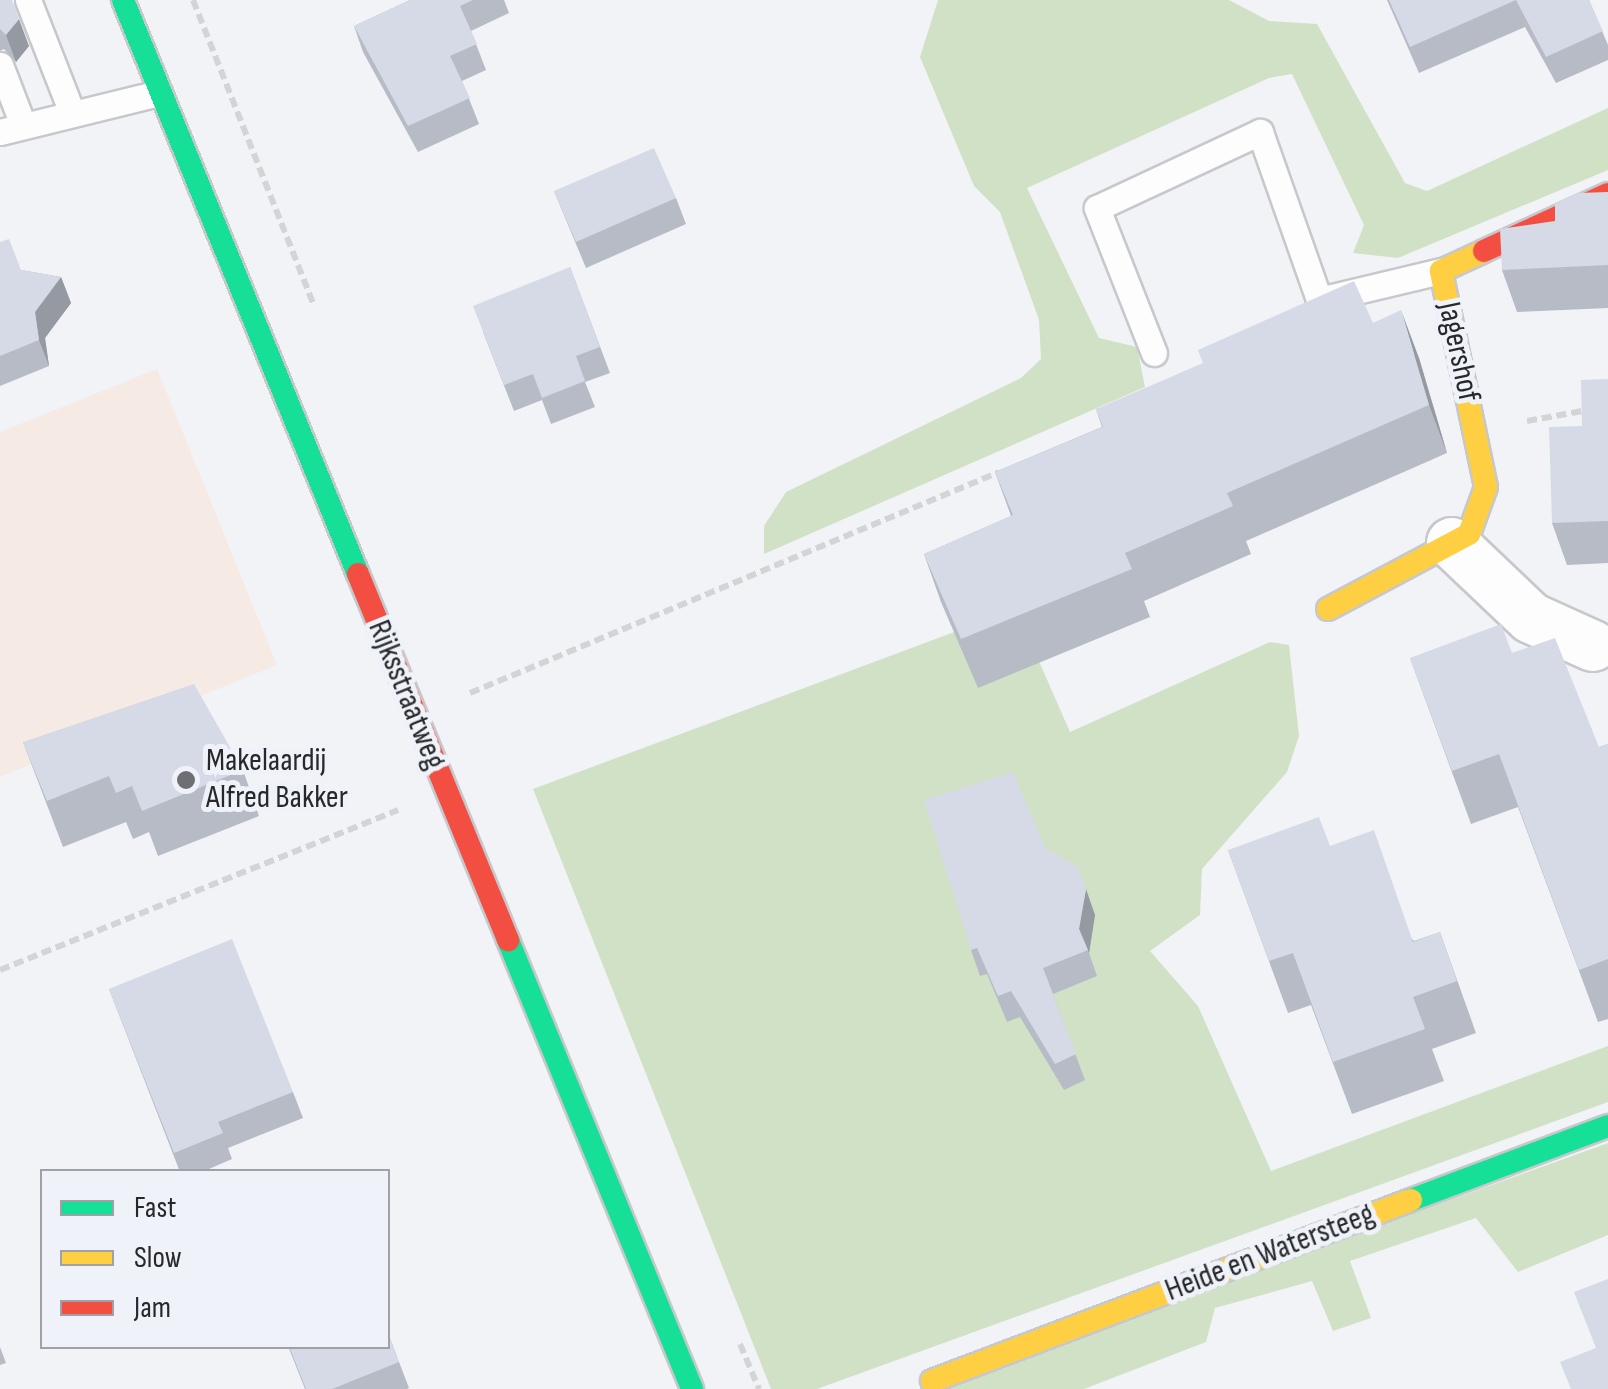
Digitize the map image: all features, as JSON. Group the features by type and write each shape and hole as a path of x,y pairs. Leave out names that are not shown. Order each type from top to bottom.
{"main road":[{"name":"Rijksstraatweg","path":"123,0 692,1389"},
{"name":"Jagershof","path":"1328,609 1469,534 1486,487 1441,271 1608,194"},
{"name":"Heide en Watersteeg","path":"932,1381 1608,1126"}],"street":[{"path":"1452,543 1531,618 1593,646"}],"lane":[{"path":"28,0 72,113"},
{"path":"0,66 12,128 158,93"},
{"path":"1154,353 1097,208 1260,132 1319,300 1441,271"}],"path":[{"path":"1473,424 1563,418 1608,403"},
{"path":"470,693 1004,470"},
{"path":"0,970 406,807"}],"shaded area":[{"path":"157,369 277,665 0,777 0,432"}],"green space":[{"path":"938,0 1229,0 1269,21 1317,24 1405,183 1427,191 1608,108 1608,170 1398,258 1353,253 1364,225 1292,74 1269,78 1027,188 1099,338 1137,347 1145,387 764,554 764,526 786,492 1021,378 1041,359 1039,320 1000,212 974,186 920,57"},
{"path":"1016,609 1070,732 1270,642 1289,645 1299,736 1287,772 1202,869 1200,915 1150,951 1198,1006 1271,1171 1608,1046 1608,1102 817,1389 771,1389 533,789"},
{"path":"1608,1143 1608,1235 1518,1272 1476,1218 1350,1261 1371,1318 1333,1331 1312,1281 1215,1308 1206,1342 1084,1389 926,1389"}],"building":[{"path":"0,0 12,0 19,19 6,35 0,29"},
{"path":"410,0 473,0 460,6 477,44 450,56 470,98 408,126 354,26"},
{"path":"1389,0 1516,0 1410,47"},
{"path":"1516,0 1589,0 1603,31 1546,57"},
{"path":"654,148 676,198 576,242 554,191"},
{"path":"1608,192 1608,265 1502,270 1500,229 1555,221 1555,204 1578,193"},
{"path":"9,239 21,270 61,277 35,312 39,340 0,356 0,242"},
{"path":"570,267 600,347 576,356 585,381 542,398 533,374 504,385 473,306"},
{"path":"1354,281 1373,323 1401,310 1429,405 1227,493 1233,506 1125,553 1132,569 961,639 924,554 1013,515 995,472 1103,427 1096,409 1203,363 1198,350"},
{"path":"1608,379 1608,521 1552,523 1549,427 1582,426 1581,380"},
{"path":"1501,624 1512,653 1555,638 1599,747 1608,744 1608,959 1579,970 1499,754 1452,771 1410,658"},
{"path":"194,684 243,770 142,811 132,786 116,793 109,776 47,801 23,742"},
{"path":"1013,772 1045,848 1077,866 1086,889 1079,929 1088,950 1043,968 1076,1054 1055,1064 1011,991 998,996 977,948 971,950 924,800"},
{"path":"1319,817 1330,846 1374,830 1413,942 1440,932 1457,981 1413,997 1425,1029 1333,1062 1293,953 1269,961 1228,850"},
{"path":"232,939 293,1092 218,1122 223,1133 174,1153 109,989"},
{"path":"1608,1279 1608,1389 1571,1389 1560,1362 1596,1348 1574,1292"},
{"path":"390,1338 399,1362 332,1389 306,1389 290,1349 390,1349"}],"traffic: fast":[{"path":"123,0 358,574"},
{"path":"508,940 692,1389"},
{"path":"1411,1200 1608,1126"}],"traffic: slow":[{"path":"1328,609 1469,534 1486,487 1441,271 1484,251"},
{"path":"932,1381 1411,1200"}],"traffic: jam":[{"path":"1484,251 1608,194"},
{"path":"358,574 508,940"}],"place":[{"name":"Makelaardij Alfred Bakker","path":"186,780"}]}
